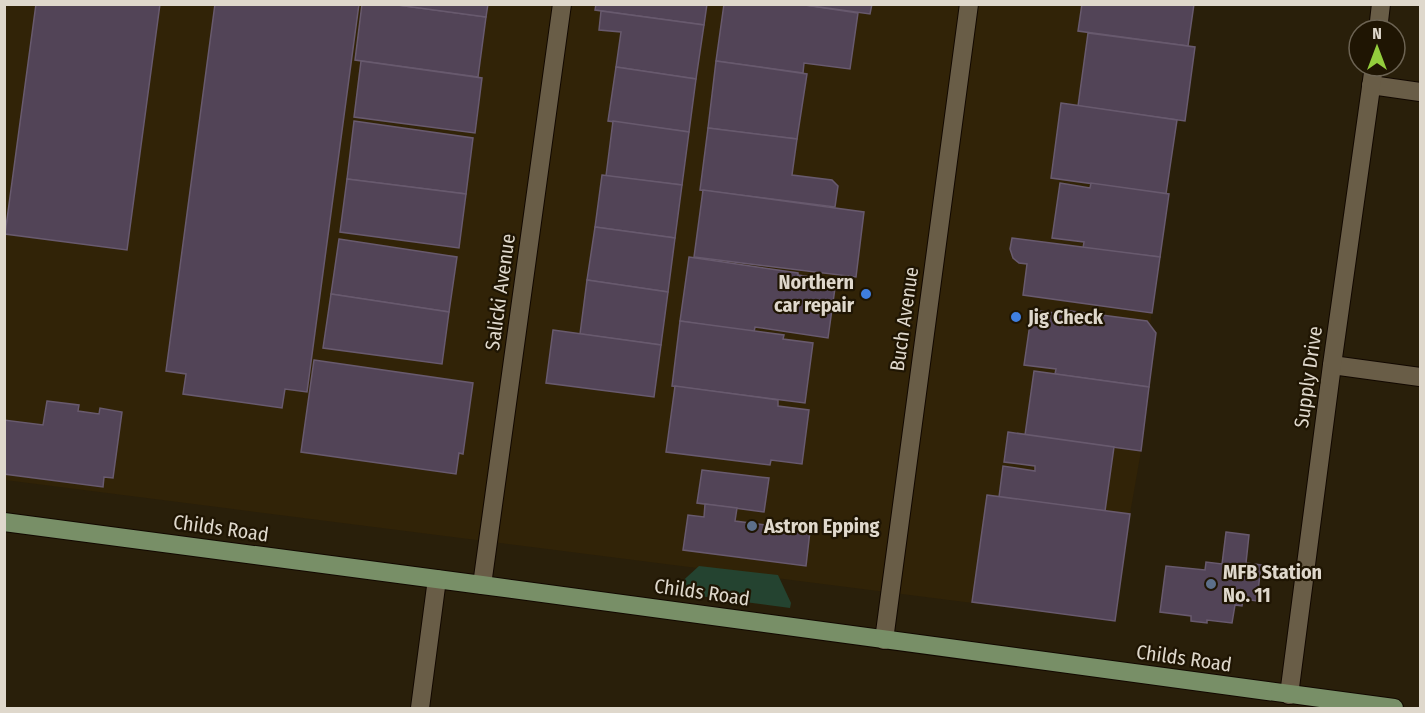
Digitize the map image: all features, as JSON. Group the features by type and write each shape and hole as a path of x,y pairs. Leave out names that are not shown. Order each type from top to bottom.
{"main road":[{"name":"Childs Road","path":"4,522 1394,708"}],"street":[{"name":"Salicki Avenue","path":"482,585 562,4"},
{"name":"Buch Avenue","path":"884,640 969,4"},
{"name":"Supply Drive","path":"1289,695 1372,78"},
{"path":"1371,85 1420,92"},
{"path":"1332,364 1420,377"},
{"path":"420,708 437,579"}],"shaded area":[{"path":"5,5 1194,5 1188,45 1195,47 1177,120 1150,325 1156,333 1115,621 5,480"}],"green space":[{"path":"699,566 778,575 791,603 790,608 676,593 676,587"}],"building":[{"path":"36,4 160,4 127,250 5,234"},
{"path":"215,4 359,4 307,392 285,389 282,408 183,394 186,374 166,371"},
{"path":"362,4 390,4 486,17 478,77 355,60"},
{"path":"390,4 488,4 486,17"},
{"path":"596,4 707,4 704,25 595,10"},
{"path":"724,4 798,4 858,13 850,69 804,63 803,73 716,61"},
{"path":"798,4 872,4 870,14"},
{"path":"1082,4 1194,4 1188,46 1078,31"},
{"path":"601,11 704,25 696,79 616,67 621,32 599,30"},
{"path":"1088,33 1195,47 1185,121 1078,106"},
{"path":"361,61 482,78 475,133 354,117"},
{"path":"716,61 807,74 797,139 708,128"},
{"path":"616,67 696,79 689,132 608,121"},
{"path":"1061,103 1177,120 1166,194 1051,178"},
{"path":"354,121 473,138 466,194 347,179"},
{"path":"613,121 689,132 682,185 606,176"},
{"path":"708,128 797,139 792,175 832,180 838,186 835,207 700,190"},
{"path":"602,175 682,185 675,238 595,227"},
{"path":"347,179 466,194 459,248 340,232"},
{"path":"1060,183 1090,188 1091,183 1169,194 1160,257 1083,248 1084,242 1052,238"},
{"path":"703,190 864,212 856,277 694,257"},
{"path":"595,227 675,238 668,292 587,280"},
{"path":"1012,238 1160,257 1152,313 1023,295 1027,264 1019,263 1013,258 1010,249"},
{"path":"339,239 457,257 449,312 331,294"},
{"path":"689,257 836,281 828,338 755,327 754,332 680,321"},
{"path":"587,280 668,292 661,345 580,334"},
{"path":"331,294 449,312 442,364 323,348"},
{"path":"1032,310 1063,314 1064,310 1147,321 1156,333 1149,387 1055,374 1056,369 1024,365"},
{"path":"680,321 784,335 783,339 813,343 805,403 672,386"},
{"path":"553,330 661,345 654,397 546,383"},
{"path":"314,360 473,383 463,454 459,453 456,474 301,452"},
{"path":"1034,371 1149,387 1141,451 1025,435"},
{"path":"675,386 778,400 778,406 809,410 802,464 771,460 770,465 666,452"},
{"path":"47,401 79,405 78,411 99,414 100,408 122,412 113,478 104,477 103,487 4,474 4,420 43,425"},
{"path":"1008,432 1114,447 1105,511 999,497 1003,466 1035,471 1035,466 1004,462"},
{"path":"702,470 769,478 764,512 697,503"},
{"path":"987,495 1130,514 1115,621 972,602"},
{"path":"705,504 737,508 735,521 810,531 806,566 683,550 688,515 704,517"},
{"name":"MFB Station No. 11","path":"1226,532 1249,535 1246,563 1261,565 1257,601 1243,599 1242,606 1235,605 1232,623 1191,621 1191,616 1160,612 1166,566 1205,570 1206,562 1222,564"}],"place":[{"name":"Northern car repair","path":"866,294"},
{"name":"Jig Check","path":"1016,317"},
{"name":"Astron Epping","path":"752,526"},
{"name":"MFB Station No. 11","path":"1211,584"}]}
